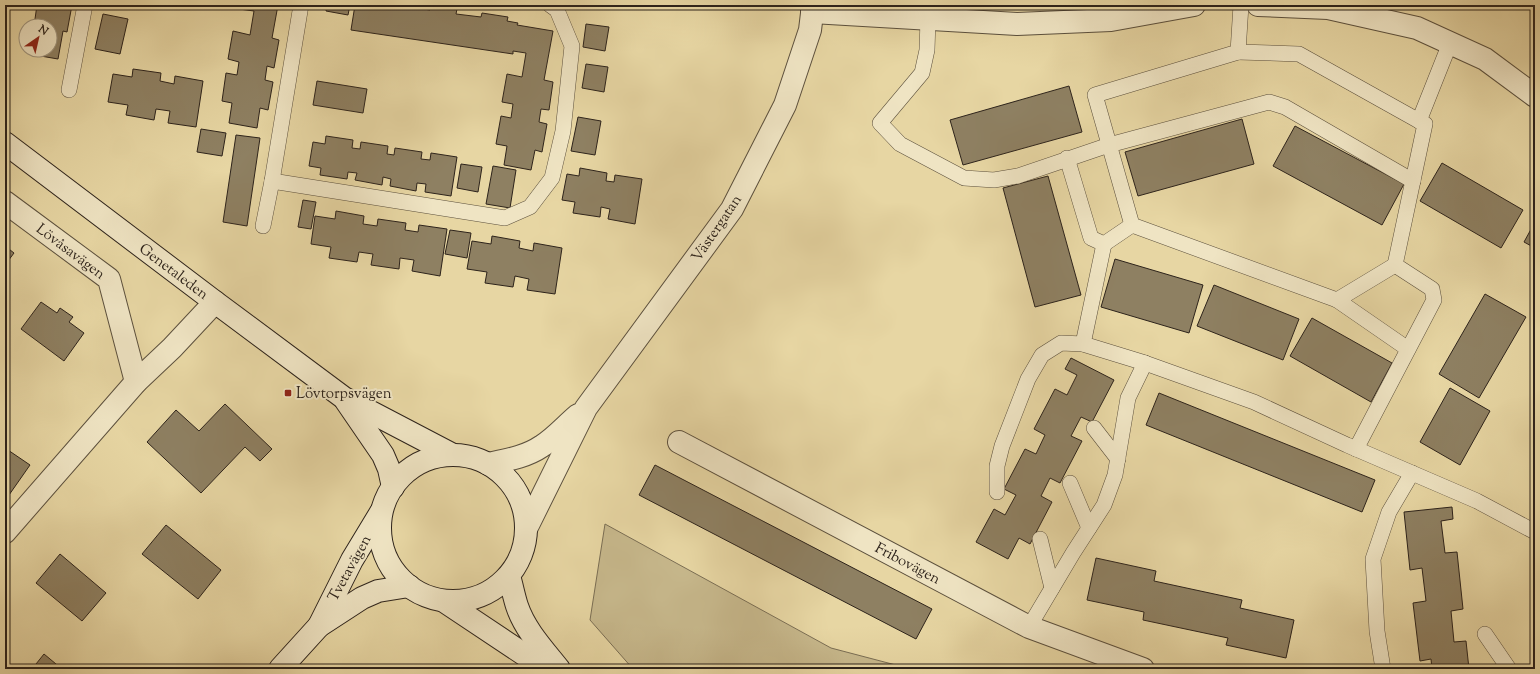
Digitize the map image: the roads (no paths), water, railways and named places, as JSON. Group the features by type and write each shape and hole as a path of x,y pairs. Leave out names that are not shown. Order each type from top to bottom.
{"street":[{"path":"813,9 928,19 1017,24 1111,20 1194,5"},
{"path":"1258,5 1328,8 1417,28 1485,59 1535,96"},
{"name":"Västergatan","path":"527,527 586,408 732,209 785,105 810,30 813,9"},
{"name":"Genetaleden","path":"5,143 344,398 454,455"},
{"name":"Lövåsavägen","path":"5,202 109,279 136,382"},
{"path":"5,532 136,382 172,348 215,302"},
{"name":"Genetaleden","path":"344,398 383,455 389,469 393,487"},
{"name":"Västergatan","path":"488,464 518,457 543,446 586,408"},
{"name":"Fribovägen","path":"679,442 1029,627 1143,669"},
{"path":"439,456 466,456 488,464 499,471 516,490 526,514 526,540 523,553 517,565 501,584 480,597 468,600 444,601 431,598 408,586 394,571 384,553 380,532 382,511 386,499 393,487 402,476 419,464 439,456"},
{"name":"Tvetavägen","path":"319,626 352,560 382,511"},
{"path":"509,576 517,607 528,630 559,669"},
{"name":"Tvetavägen","path":"280,669 319,626 362,598 378,591 408,586"},
{"path":"444,601 546,669"}],"lane":[{"path":"69,90 85,5"},
{"path":"263,226 272,181 301,5"},
{"path":"272,181 505,218 530,207 552,178 563,131 572,46 557,10 550,5"},
{"path":"1238,52 1241,5"},
{"path":"928,19 927,50 922,73 880,123 900,144 964,178 994,180 1018,176 1067,158 1109,145 1269,102 1285,107 1413,181"},
{"path":"1419,121 1450,43"},
{"path":"1132,225 1095,95 1238,52 1299,54 1425,124 1394,266 1337,300"},
{"path":"1067,158 1091,238 1104,244"},
{"path":"1083,344 1104,244 1132,225"},
{"path":"1132,225 1337,300 1408,349"},
{"path":"1356,449 1434,300 1432,289 1394,266"},
{"path":"997,492 997,466 1002,446 1028,379 1042,354 1061,344 1083,344 1145,363 1254,402 1356,449 1477,501 1535,532"},
{"path":"1029,627 1104,505 1115,475 1128,398 1145,363"},
{"path":"1094,428 1118,459"},
{"path":"1383,669 1378,631 1373,559 1389,512 1412,473"},
{"path":"1070,483 1089,528"},
{"path":"1040,539 1052,588"},
{"path":"1486,634 1509,669"}],"place":[{"name":"Lövtorpsvägen","path":"288,393"}]}
